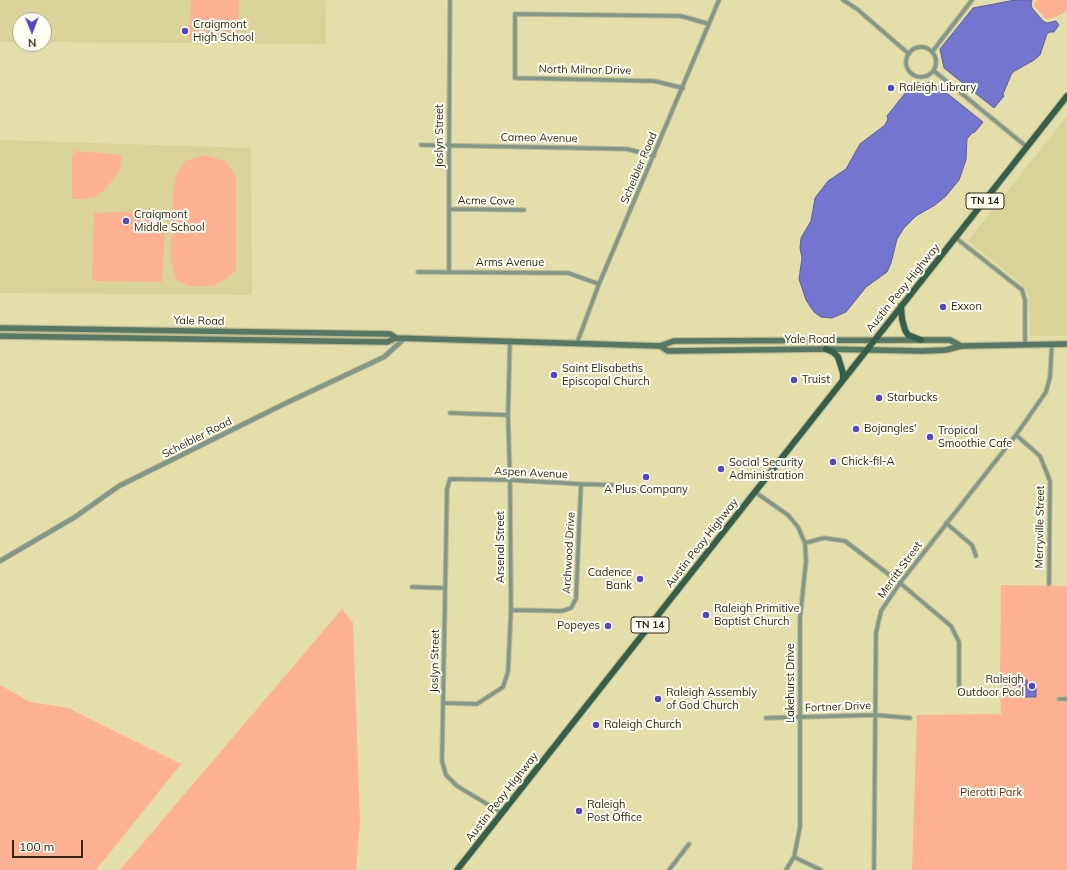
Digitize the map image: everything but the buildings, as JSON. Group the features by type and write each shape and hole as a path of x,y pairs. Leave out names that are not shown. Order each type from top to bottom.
{"main road":[{"name":"Austin Peay Highway","path":"458,870 1067,96"},
{"path":"902,306 902,319 905,330 908,335 922,340"},
{"name":"Yale Road","path":"0,328 390,334 396,338"},
{"name":"Yale Road","path":"0,336 387,342 396,338 405,338 510,340 660,346 674,341 950,340 961,346"},
{"name":"Yale Road","path":"660,346 668,351 826,349 946,350 961,346 1067,344"},
{"path":"826,349 833,352 838,357 843,373 843,380"}],"street":[{"name":"Joslyn Street","path":"449,272 450,0"},
{"name":"Scheibler Road","path":"577,343 599,284 719,0"},
{"path":"843,0 857,9 909,54"},
{"path":"932,52 972,0"},
{"name":"North Milnor Drive","path":"683,88 654,81 515,78 515,14 680,16 709,24"},
{"path":"917,48 928,49 932,52 936,61 934,71 922,77 912,75 909,72 906,63 909,54 917,48"},
{"path":"934,71 1027,147"},
{"name":"Cameo Avenue","path":"421,145 627,149 654,156"},
{"name":"Acme Cove","path":"449,209 524,210"},
{"path":"956,238 1022,290 1025,300 1025,344"},
{"name":"Arms Avenue","path":"418,272 568,273 599,284"},
{"name":"Scheibler Road","path":"0,561 75,517 119,486 282,405 384,357 405,338"},
{"name":"Arsenal Street","path":"443,703 477,704 503,687 508,672 511,610 508,415 510,340"},
{"name":"Merritt Street","path":"874,870 876,633 882,611 900,583 1016,435 1046,392 1050,377 1052,344"},
{"path":"450,413 508,415"},
{"name":"Merryville Street","path":"1016,435 1040,456 1050,481 1049,584"},
{"name":"Joslyn Street","path":"450,479 447,489 444,588 442,761 446,775 456,786 502,813"},
{"name":"Aspen Avenue","path":"450,479 510,480 612,485"},
{"name":"Archwood Drive","path":"511,610 562,611 571,608 576,599 581,484"},
{"name":"Lakehurst Drive","path":"755,492 788,515 798,527 805,543 806,561 800,619 800,827 794,857 786,870"},
{"path":"946,524 972,545 976,556"},
{"path":"805,543 824,538 845,541 900,583 951,626 959,642 959,693"},
{"path":"412,587 444,588"},
{"path":"1059,699 1067,700"},
{"name":"Fortner Drive","path":"766,718 875,714 910,718"},
{"path":"669,870 689,844"},
{"path":"794,857 821,870"}],"shaded area":[{"name":"Craigmont High School","path":"0,0 325,0 326,44 52,42 52,12 12,12 12,42 0,42"},
{"path":"1015,0 1032,0 1032,8 1043,21 1047,23 1056,21 1059,25 1054,32 1047,34 1040,55 1013,72 1003,94 1004,96 994,108 944,68 940,49 973,8"},
{"path":"914,82 923,84 933,82 983,122 967,139 966,160 959,180 946,196 935,205 916,216 904,228 897,239 891,263 887,272 866,287 846,312 832,318 821,317 814,312 806,300 799,279 802,258 800,248 801,238 811,221 815,198 828,181 846,169 860,144 885,125 888,119 887,116"},
{"path":"1067,116 1067,336 1030,336 1028,294 1020,283 968,241"},
{"name":"Craigmont Middle School","path":"0,140 251,148 252,295 0,293"},
{"path":"1020,680 1027,680 1027,688 1036,688 1036,697 1020,697"}],"green space":[{"path":"191,0 239,0 237,43 189,40"},
{"path":"1037,0 1067,0 1067,11 1053,18 1046,19 1034,5"},
{"path":"76,151 122,155 120,169 113,180 96,196 84,199 72,199 72,155"},
{"path":"205,155 225,161 236,176 236,270 226,279 213,286 190,286 176,280 171,260 173,191 176,176 185,161"},
{"path":"145,211 165,232 162,282 95,281 92,278 94,213"},
{"name":"Pierotti Park","path":"1001,585 1067,586 1067,870 912,870 917,715 1001,714"},
{"path":"342,609 353,623 360,822 356,870 120,870"},
{"path":"0,685 30,702 68,708 181,764 96,870 0,870"}],"place":[{"name":"Craigmont High School","path":"185,31"},
{"name":"Raleigh Library","path":"891,88"},
{"name":"Craigmont Middle School","path":"126,221"},
{"name":"Exxon","path":"943,307"},
{"name":"Saint Elisabeths Episcopal Church","path":"554,375"},
{"name":"Truist","path":"794,380"},
{"name":"Starbucks","path":"879,398"},
{"name":"Bojangles'","path":"856,429"},
{"name":"Tropical Smoothie Cafe","path":"930,437"},
{"name":"Chick-fil-A","path":"833,462"},
{"name":"Social Security Administration","path":"721,469"},
{"name":"A Plus Company","path":"646,477"},
{"name":"Cadence Bank","path":"640,579"},
{"name":"Raleigh Primitive Baptist Church","path":"706,615"},
{"name":"Popeyes","path":"608,626"},
{"name":"Raleigh Outdoor Pool","path":"1032,686"},
{"name":"Raleigh Assembly of God Church","path":"658,699"},
{"name":"Raleigh Church","path":"596,725"},
{"name":"Raleigh Post Office","path":"579,811"}]}
